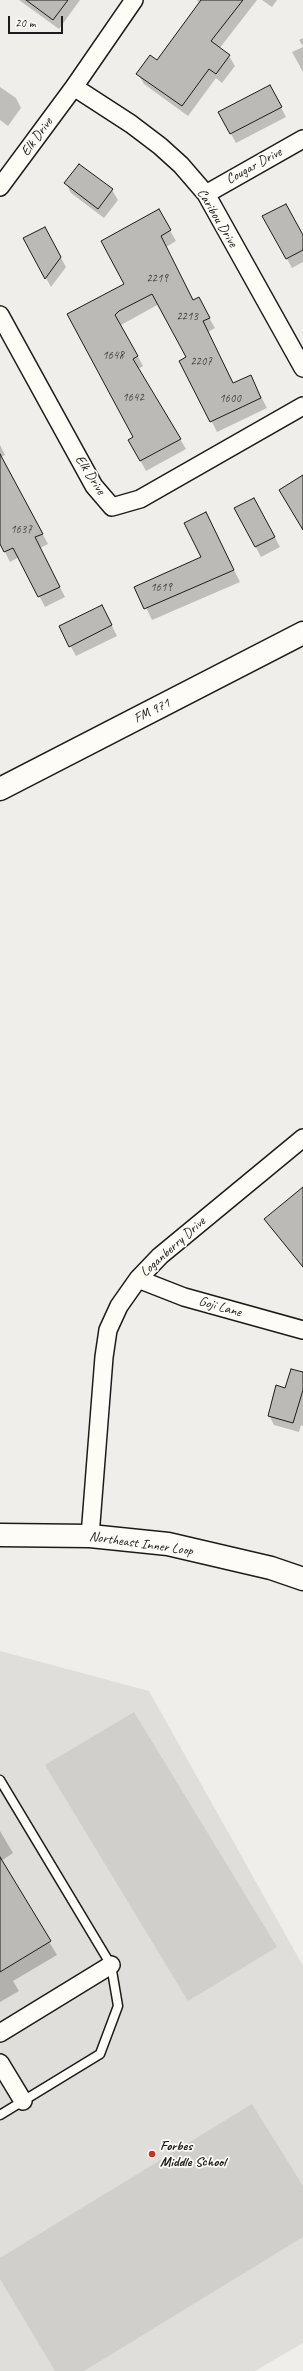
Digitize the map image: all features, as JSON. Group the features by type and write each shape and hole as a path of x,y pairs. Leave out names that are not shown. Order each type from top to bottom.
{"main road":[{"name":"FM 971","path":"0,789 303,634"},
{"name":"Northeast Inner Loop","path":"0,1535 90,1536 168,1544 271,1568 303,1579"}],"street":[{"name":"Elk Drive","path":"0,187 74,87 134,0"},
{"name":"Caribou Drive","path":"74,87 131,124 160,146 181,165 206,194 303,368"},
{"name":"Cougar Drive","path":"206,194 303,139"},
{"name":"Elk Drive","path":"0,315 94,486 112,507 140,500 303,406"},
{"name":"Loganberry Drive","path":"90,1536 108,1330 119,1306 138,1279 172,1246 303,1138"},
{"name":"Goji Lane","path":"138,1279 184,1297 303,1330"},
{"path":"0,2033 110,1965"},
{"path":"0,2063 23,2101"}],"lane":[{"path":"0,1780 110,1965 118,2006 100,2054 0,2115"}],"shaded area":[{"name":"Forbes Middle School","path":"0,1651 149,1691 303,1966 303,2343 255,2371 0,2371"},
{"path":"134,1712 277,1947 188,2001 45,1765"},
{"path":"252,2104 303,2186 303,2237 84,2371 55,2371 0,2279 0,2258"}],"building":[{"path":"26,0 68,0 53,20"},
{"path":"201,0 243,0 211,41 230,55 216,74 209,69 182,106 136,74 150,55 157,60"},
{"path":"270,85 282,107 230,134 218,112"},
{"path":"79,164 113,189 98,209 64,183"},
{"path":"286,204 303,235 303,250 286,259 262,216"},
{"path":"159,209 171,230 161,236 193,300 199,297 210,318 203,321 233,383 251,375 261,398 210,422 179,361 186,357 152,294 119,311 115,315 138,356 133,359 181,439 140,461 128,440 133,437 67,314 124,284 101,241"},
{"path":"45,227 61,257 45,279 23,238"},
{"path":"0,454 43,534 35,537 60,587 38,597 13,548 4,552 0,544"},
{"path":"303,475 303,530 279,490"},
{"path":"254,498 275,537 255,547 234,508"},
{"path":"206,512 234,570 144,609 134,587 201,557 184,523"},
{"path":"102,605 112,625 69,647 59,626"},
{"path":"303,1187 303,1267 264,1219"},
{"path":"291,1369 303,1372 303,1390 293,1423 268,1416 276,1385 285,1388"},
{"path":"0,1857 51,1941 0,1972"}],"place":[{"name":"Forbes Middle School","path":"152,2154"}]}
